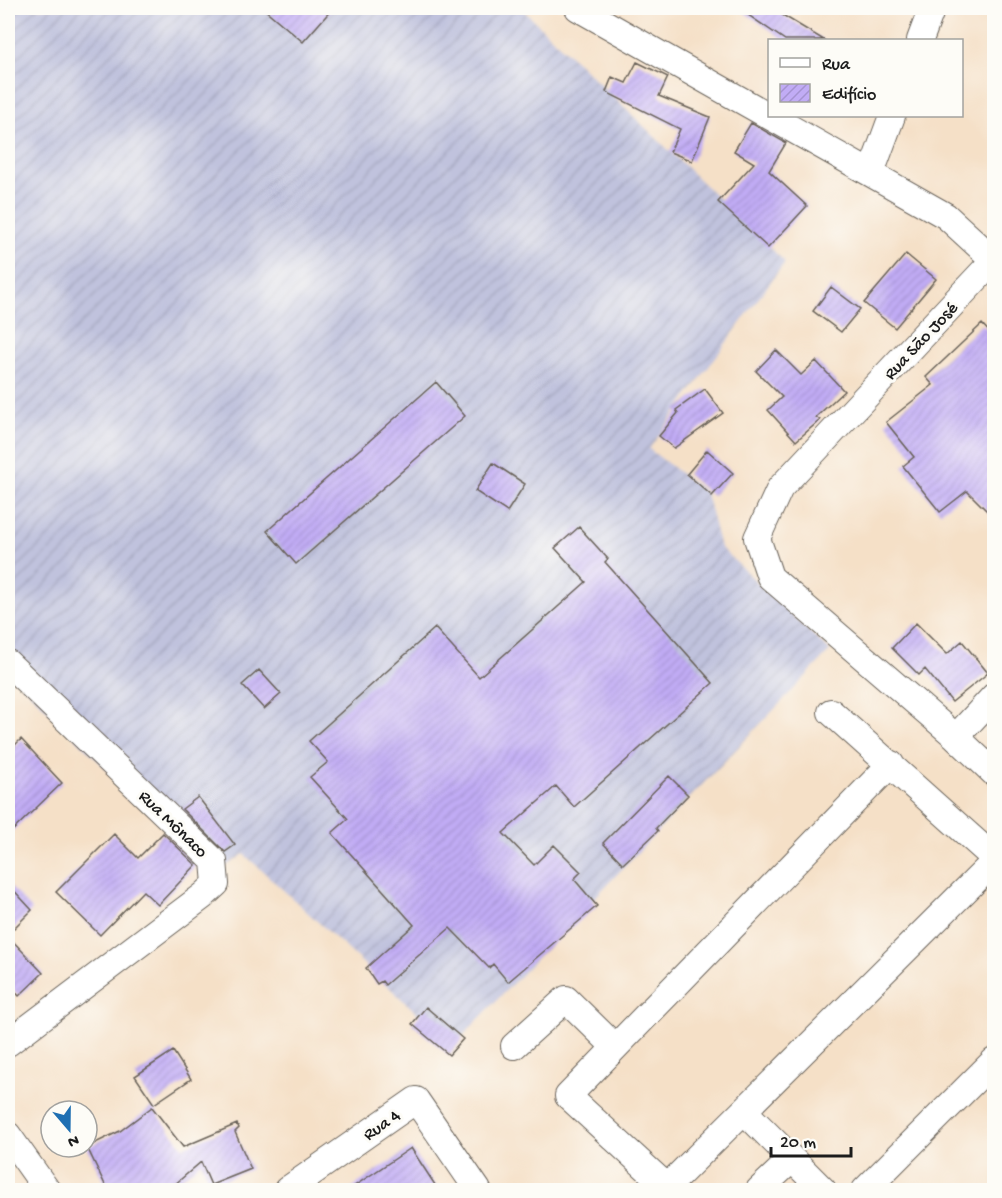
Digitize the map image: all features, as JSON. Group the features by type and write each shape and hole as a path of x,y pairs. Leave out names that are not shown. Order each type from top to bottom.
{"street":[{"name":"Rua São José","path":"578,8 768,115"},
{"path":"920,39 932,8"},
{"name":"Rua São José","path":"772,117 946,216 994,260 780,488 758,538 770,577 956,737 994,773"},
{"path":"871,173 892,117"},
{"name":"Rua Mônaco","path":"8,663 214,861 216,884 8,1043"},
{"path":"956,737 994,696"},
{"path":"831,712 891,764 994,860 667,1187 568,1096 891,764"},
{"path":"514,1046 566,999 615,1047"},
{"path":"865,1191 994,1060"},
{"name":"Rua 4","path":"287,1191 416,1100 478,1191"},
{"path":"744,1111 792,1159 816,1188"},
{"path":"8,1135 47,1191"},
{"path":"759,1191 792,1159"}],"shaded area":[{"path":"8,8 521,8 785,262 649,449 706,493 720,547 830,651 453,1046 244,854 213,875 8,671"}],"building":[{"path":"263,8 333,8 303,42"},
{"path":"738,8 771,8 822,39 784,39"},
{"path":"637,62 668,77 659,96 710,117 692,161 670,152 680,129 606,92 612,77 626,83"},
{"path":"751,123 786,143 769,171 807,206 768,248 718,202 754,163 734,151"},
{"path":"906,254 936,279 895,328 864,303"},
{"path":"831,287 860,309 841,332 813,311"},
{"path":"982,324 994,337 994,518 967,491 940,512 903,466 914,457 886,422 933,385 926,377"},
{"path":"776,350 801,375 816,361 844,391 816,417 820,420 796,441 768,410 782,397 756,371"},
{"path":"436,382 465,416 296,564 267,531"},
{"path":"705,389 723,413 674,448 659,436 678,413 676,410"},
{"path":"707,450 733,473 712,496 687,474"},
{"path":"493,463 525,484 507,512 475,491"},
{"path":"579,527 608,559 605,562 713,683 574,807 556,786 503,833 534,865 554,845 581,872 574,879 597,906 508,982 493,964 489,968 450,928 385,985 382,981 377,984 366,968 414,925 332,833 348,819 310,777 328,762 309,741 435,628 479,677 586,582 555,548"},
{"path":"916,623 947,654 962,641 988,673 952,702 925,669 919,675 892,648"},
{"path":"259,670 281,694 264,709 242,685"},
{"path":"21,739 62,783 8,835 8,752"},
{"path":"669,776 688,795 656,828 658,831 623,864 603,843"},
{"path":"198,797 235,845 225,852 182,809"},
{"path":"163,833 196,865 158,905 143,891 100,935 56,892 114,834 138,858"},
{"path":"8,884 32,910 8,934"},
{"path":"8,936 43,973 19,996 8,984"},
{"path":"426,1007 463,1039 449,1055 412,1024"},
{"path":"173,1051 191,1079 154,1104 135,1076"},
{"path":"152,1107 183,1147 237,1124 239,1128 235,1132 251,1169 211,1185 201,1162 167,1191 108,1191 93,1159 99,1159 99,1141 120,1131"},
{"path":"411,1148 439,1191 347,1191"}]}
